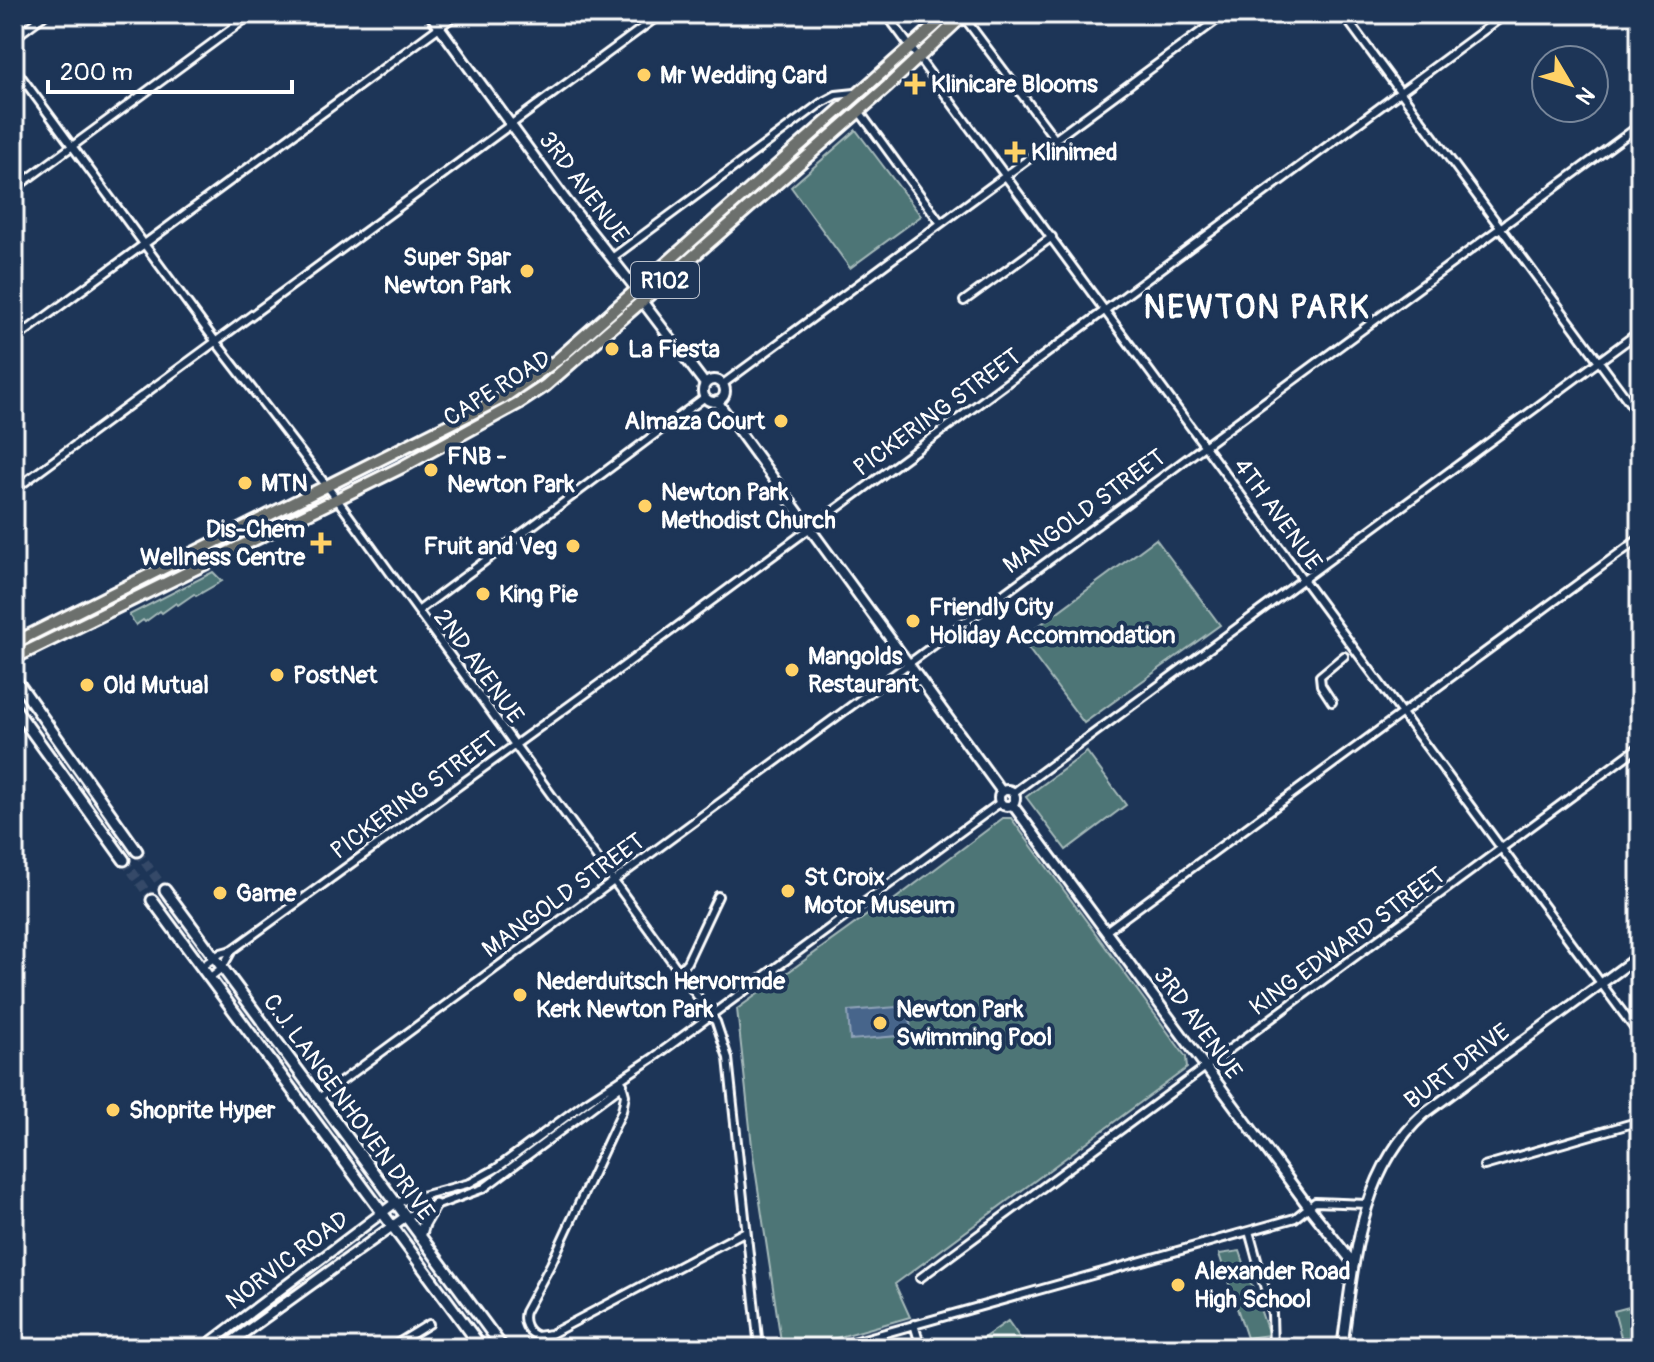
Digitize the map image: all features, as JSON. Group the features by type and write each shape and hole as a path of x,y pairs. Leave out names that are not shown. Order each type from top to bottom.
{"main road":[{"name":"CAPE ROAD","path":"14,643 527,383 557,360 948,14"},
{"name":"CAPE ROAD","path":"14,658 402,467 519,403 570,366 964,15"},
{"path":"14,677 137,851"},
{"path":"14,707 124,860"},
{"name":"C.J. LANGENHOVEN DRIVE","path":"165,890 503,1348"},
{"name":"C.J. LANGENHOVEN DRIVE","path":"152,900 482,1348"},
{"path":"420,1237 435,1205"}],"street":[{"path":"14,38 46,14"},
{"path":"14,189 252,14"},
{"name":"3RD AVENUE","path":"430,14 705,384"},
{"path":"14,340 457,14"},
{"path":"14,490 661,14"},
{"name":"4TH AVENUE","path":"886,14 1640,1036"},
{"path":"723,384 1225,14"},
{"path":"1343,14 1640,417"},
{"name":"PICKERING STREET","path":"201,967 213,957 232,950 514,746 1506,14"},
{"path":"964,15 1055,139"},
{"name":"2ND AVENUE","path":"14,67 216,342 336,498 711,1015 723,1037 728,1058 759,1348"},
{"path":"612,258 835,95 861,92"},
{"path":"859,111 940,222"},
{"name":"MANGOLD STREET","path":"319,1098 1640,125"},
{"path":"964,301 1052,237"},
{"path":"1013,793 1640,331"},
{"path":"705,397 705,384 714,380 723,384"},
{"path":"705,397 717,401 724,394 723,384"},
{"path":"418,611 705,397"},
{"path":"405,1217 484,1188 644,1065 1001,802 1002,792 717,401"},
{"path":"1106,931 1640,538"},
{"path":"1332,702 1321,685 1320,676 1344,656"},
{"name":"KING EDWARD STREET","path":"920,1278 1640,746"},
{"path":"1001,802 1012,804 1015,799 1008,790 1002,792"},
{"name":"3RD AVENUE","path":"1012,804 1354,1264"},
{"path":"680,970 687,962 718,896"},
{"name":"PICKERING STREET","path":"209,978 222,968 232,950"},
{"name":"BURT DRIVE","path":"1342,1348 1354,1264 1367,1204 1391,1151 1413,1123 1640,955"},
{"path":"622,1082 625,1095 622,1111 551,1264 525,1312 523,1320 526,1327 537,1336 551,1334 746,1231"},
{"path":"395,1203 477,1180 622,1082"},
{"path":"1484,1166 1640,1121"},
{"path":"833,1348 1295,1218 1319,1201 1367,1204"},
{"name":"NORVIC ROAD","path":"203,1348 395,1203"},
{"name":"NORVIC ROAD","path":"223,1348 405,1217"},
{"path":"1249,1231 1272,1314 1273,1348"},
{"path":"390,1348 429,1324"},
{"path":"914,1324 921,1348"}],"green space":[{"path":"856,130 921,216 850,268 791,187"},
{"path":"1156,539 1220,625 1084,723 1021,639"},
{"path":"213,572 222,581 196,596 194,594 136,625 129,615"},
{"path":"1087,752 1126,805 1066,850 1026,797"},
{"path":"1003,818 1011,818 1186,1057 1187,1068 895,1284 910,1317 801,1348 782,1348 753,1155 737,1009 881,905 883,908"},
{"path":"1240,1251 1269,1335 1247,1338 1219,1254"},
{"path":"1640,1304 1640,1348 1624,1348 1614,1311"},
{"path":"1008,1321 1027,1348 969,1348"}],"water":[{"name":"Newton Park Swimming Pool","path":"909,1006 911,1035 850,1040 848,1011"}],"tunnel":[{"path":"137,851 165,890"},
{"path":"124,860 152,900"}],"place":[{"name":"Mr Wedding Card","path":"644,75"},
{"name":"Klinicare Blooms","path":"915,84"},
{"name":"Klinimed","path":"1015,152"},
{"name":"Super Spar Newton Park","path":"527,271"},
{"name":"La Fiesta","path":"612,349"},
{"name":"Almaza Court","path":"781,421"},
{"name":"FNB - Newton Park","path":"431,470"},
{"name":"MTN","path":"245,483"},
{"name":"Newton Park Methodist Church","path":"645,506"},
{"name":"Dis-Chem Wellness Centre","path":"321,543"},
{"name":"Fruit and Veg","path":"573,546"},
{"name":"King Pie","path":"483,594"},
{"name":"Friendly City Holiday Accommodation","path":"913,621"},
{"name":"Mangolds Restaurant","path":"792,670"},
{"name":"PostNet","path":"277,675"},
{"name":"Old Mutual","path":"87,685"},
{"name":"St Croix Motor Museum","path":"788,891"},
{"name":"Game","path":"220,893"},
{"name":"Nederduitsch Hervormde Kerk Newton Park","path":"520,995"},
{"name":"Newton Park Swimming Pool","path":"880,1023"},
{"name":"Shoprite Hyper","path":"113,1110"},
{"name":"Alexander Road High School","path":"1178,1285"}],"district":[{"name":"NEWTON PARK","path":"1257,307"}]}
